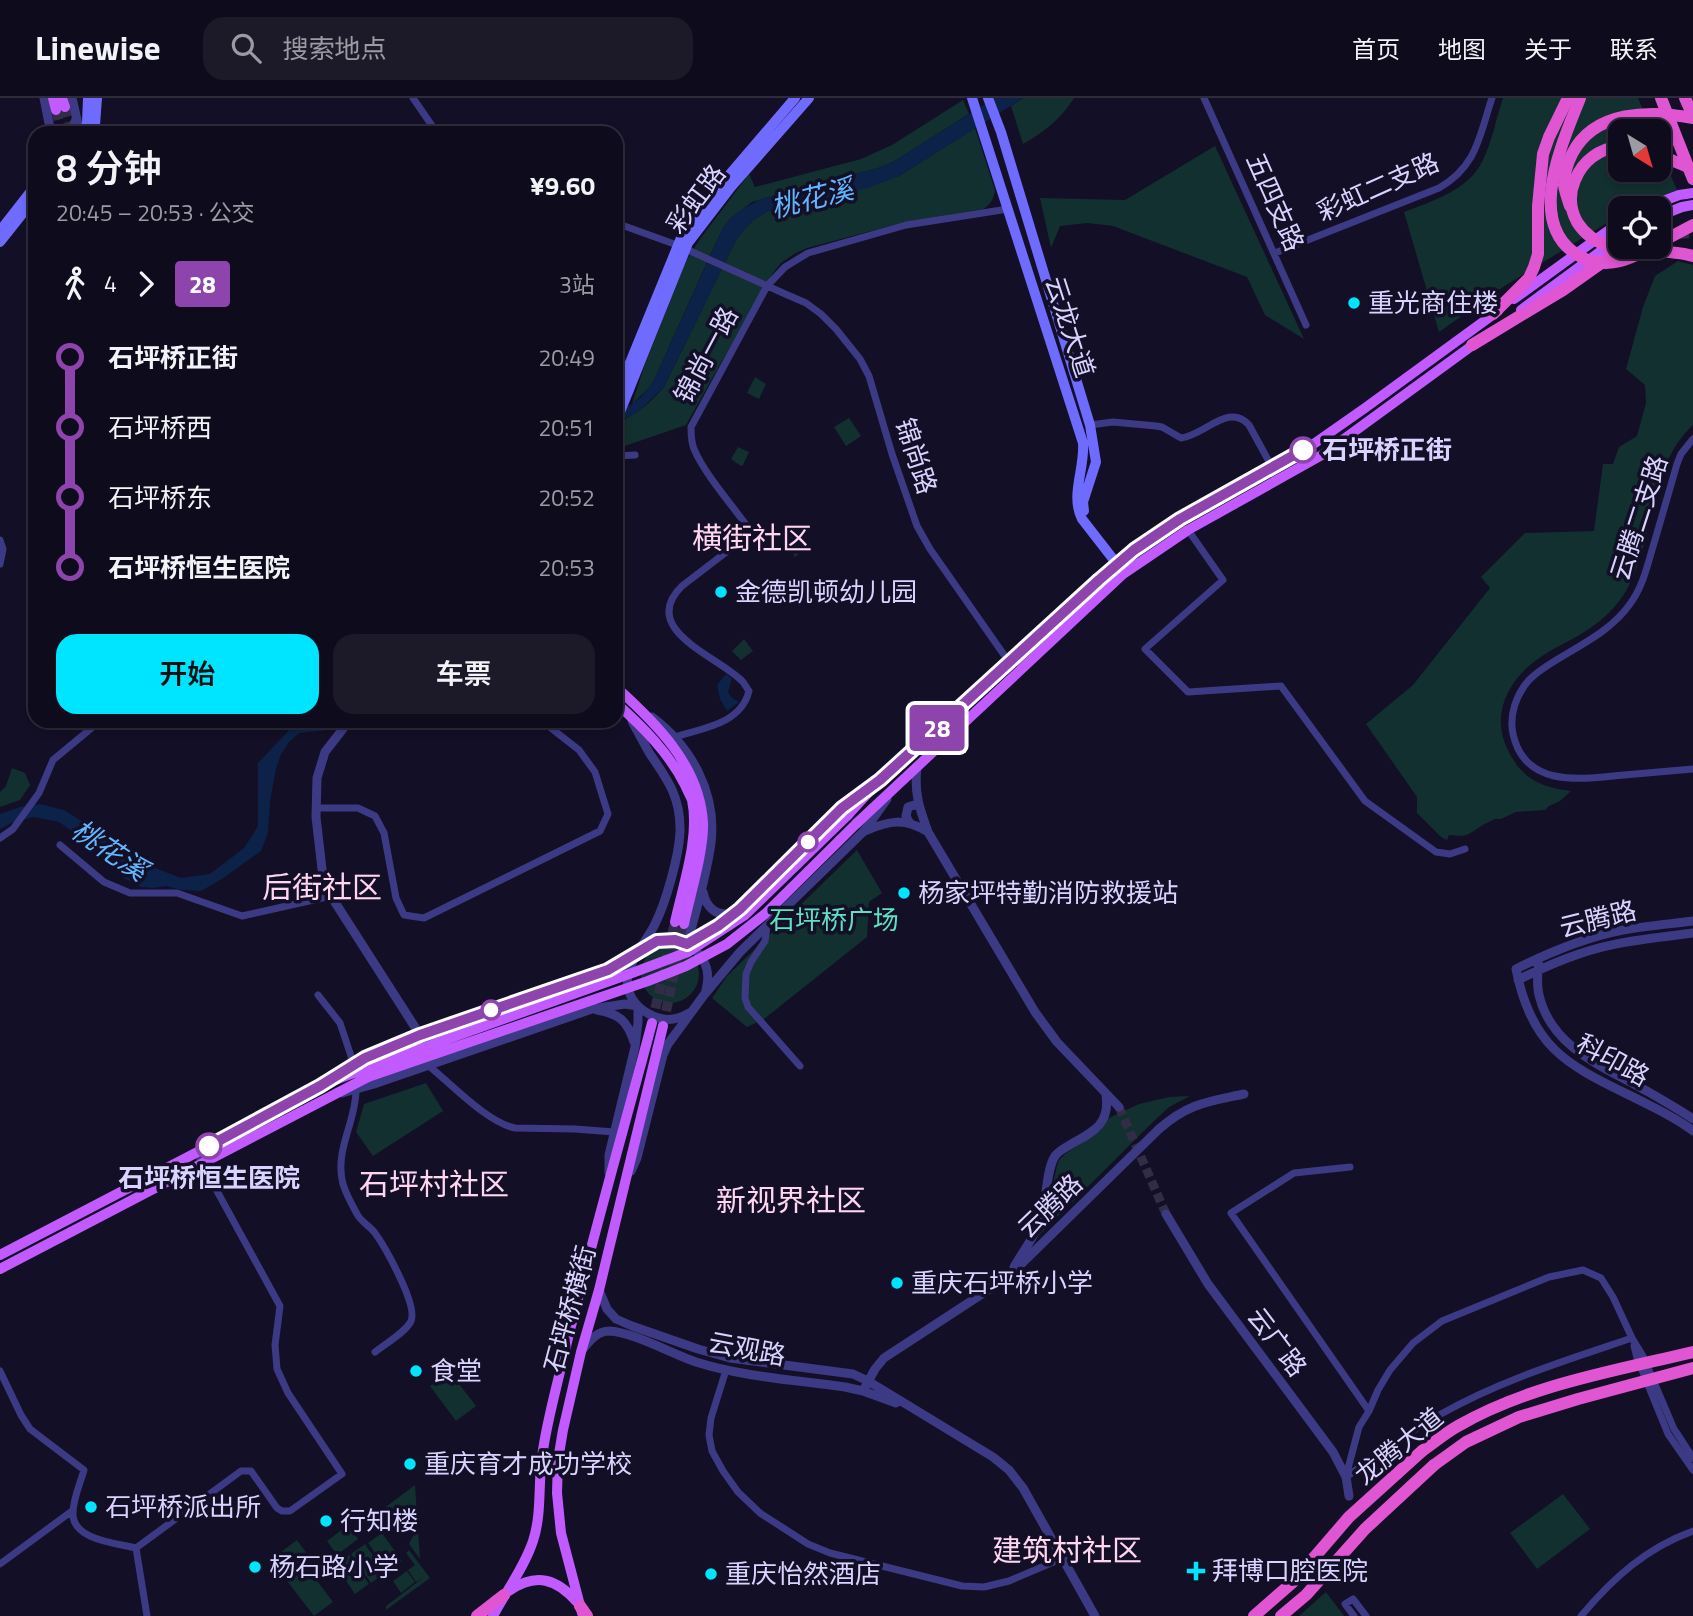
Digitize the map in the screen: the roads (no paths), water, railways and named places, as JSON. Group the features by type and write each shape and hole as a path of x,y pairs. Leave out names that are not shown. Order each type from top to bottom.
{"highway":[{"path":"1493,314 1529,278 1538,254 1538,206 1543,154 1568,98"},
{"path":"1580,98 1560,149 1551,189 1552,219 1563,244 1571,251 1592,262 1604,264 1628,259"},
{"path":"1661,98 1693,179"},
{"path":"1685,98 1693,117"},
{"path":"1693,117 1634,114 1602,124 1576,145 1570,157 1564,185 1571,210 1583,230 1591,237 1629,251 1672,252 1693,257"},
{"path":"1571,210 1574,181 1581,168 1593,156 1608,148"},
{"path":"1671,160 1693,169"},
{"path":"1671,237 1693,225"},
{"path":"1472,345 1563,290 1608,257"},
{"name":"龙腾大道","path":"1254,1616 1293,1582 1368,1499 1422,1451 1457,1426 1512,1400 1573,1381 1693,1352"},
{"name":"龙腾大道","path":"1281,1616 1306,1595 1365,1530 1434,1465 1466,1442 1519,1418 1693,1368"},
{"path":"477,1616 504,1595"}],"main road":[{"path":"86,126 88,98"},
{"path":"95,126 97,98"},
{"name":"彩虹路","path":"623,389 681,247 724,181 795,98"},
{"name":"彩虹路","path":"681,247 809,98"},
{"name":"云龙大道","path":"988,98 1001,132 1090,425 1096,463 1083,502 1085,515 1119,562"},
{"name":"云龙大道","path":"973,100 1083,443 1084,455 1077,490 1078,510 1082,519 1119,562"},
{"path":"1671,198 1693,193"},
{"path":"0,231 28,195"},
{"path":"1671,211 1693,205"},
{"path":"0,242 28,207"},
{"path":"0,1255 320,1086 688,952 745,915 848,815 880,780 1119,562 1180,519 1314,443 1356,415 1608,231"},
{"path":"0,1269 326,1098 362,1070 648,981 687,966 727,944 765,914 861,827 892,792 1124,574 1188,530 1322,455 1608,246"},
{"path":"623,693 666,737 685,765 699,796 703,825 699,853 679,923 694,824 691,798 677,769 658,745 623,710"},
{"name":"石坪桥横街","path":"493,1616 526,1559 534,1539 548,1424 580,1285 657,1024 622,1191 599,1290 581,1352 558,1460 557,1493 561,1534 583,1613"},
{"path":"504,1595 519,1584 536,1580 552,1582 567,1590 583,1613"}],"street":[{"path":"44,98 50,126"},
{"path":"413,98 432,126"},
{"name":"五四支路","path":"1204,98 1306,325"},
{"name":"彩虹二支路","path":"1275,253 1450,181 1469,163 1492,98"},
{"path":"62,102 77,117 79,126"},
{"path":"74,126 77,117"},
{"name":"锦尚一路","path":"675,737 726,721 737,714 746,702 749,691 744,682 695,649 674,629 669,606 673,594 742,540 747,533 747,526 693,449 691,428 767,286 785,267 808,253 906,225 1008,209"},
{"name":"锦尚路","path":"623,226 681,247 806,303 836,329 860,359 869,376 917,526 930,549 1009,662"},
{"path":"1090,425 1113,422 1156,426 1181,438 1229,416 1236,416 1249,425 1272,467"},
{"name":"云腾二支路","path":"1693,439 1677,464 1644,578 1634,598 1611,625 1546,666 1529,680 1517,697 1512,724 1516,743 1526,760 1543,773 1552,776 1585,779 1693,769"},
{"path":"623,456 635,455"},
{"path":"1188,530 1223,580 1144,649 1188,692 1281,687 1365,801 1436,852 1450,854 1465,849"},
{"path":"0,540 3,549 0,564"},
{"path":"636,705 668,729 693,760 702,779 710,810 711,841 687,944"},
{"path":"628,714 676,797 680,832 665,900 656,923 631,964 628,973 629,990 638,1006 651,1016 669,1020 694,1009"},
{"path":"0,838 13,828 39,793 53,760 92,728"},
{"path":"344,728 325,752 317,778 316,817 322,869 331,896 420,1035"},
{"path":"316,808 358,808 375,816 384,833 396,898 404,915 424,918 600,831 608,814 595,772 579,750 551,728"},
{"path":"918,767 918,806 928,832 1035,1012 1057,1042 1119,1107"},
{"path":"687,944 740,909 842,808 880,780"},
{"path":"909,822 906,816 908,807 918,806"},
{"path":"622,1191 637,1158 663,1055 676,1031 740,952 861,827 909,822 928,832"},
{"path":"60,845 104,882 130,893 177,893 243,916 331,896"},
{"path":"702,888 706,902 716,913 729,914 740,909"},
{"name":"云腾路","path":"1516,969 1574,943 1599,936 1623,930 1693,921"},
{"path":"767,926 765,941 746,974 745,998 748,1007 800,1066"},
{"name":"云腾路","path":"1518,980 1580,953 1601,947 1693,933"},
{"path":"362,1070 365,1058 420,1035 608,970 641,949 666,939 687,944 698,953 707,968 704,995"},
{"name":"科印路","path":"1539,958 1539,996 1543,1008 1557,1031 1570,1045 1587,1059 1669,1103 1693,1119"},
{"name":"科印路","path":"1516,969 1536,1027 1556,1053 1581,1070 1663,1112 1693,1131"},
{"path":"318,995 340,1023 362,1070"},
{"path":"326,1098 429,1066 592,1009 625,1004 638,1006"},
{"path":"609,1185 609,1155 635,1046 638,1006"},
{"path":"592,1009 612,1013 623,1020 630,1029 635,1046"},
{"path":"429,1066 494,1120 507,1127 614,1132"},
{"path":"356,1090 356,1104 341,1154 343,1183 357,1214 389,1254 412,1307 412,1319 406,1328 375,1352"},
{"path":"1008,1277 1042,1215 1055,1156 1098,1127 1108,1107 1105,1093"},
{"name":"云腾路","path":"863,1391 884,1357 1008,1277 1175,1115 1197,1104 1244,1094"},
{"path":"136,1548 241,1471 251,1471 277,1508 282,1511 290,1511 342,1474 288,1393 277,1369 275,1345 280,1306 197,1153"},
{"path":"1350,1167 1294,1172 1231,1213 1369,1411"},
{"name":"云广路","path":"1166,1214 1208,1284 1333,1452 1346,1477 1351,1507 1349,1517"},
{"path":"1346,1477 1359,1427 1390,1370 1413,1343 1442,1321 1549,1277 1583,1270 1601,1278 1613,1297 1643,1356 1674,1429 1693,1458"},
{"path":"581,1352 599,1333 609,1331 609,1323 616,1319 607,1309 599,1290"},
{"name":"云观路","path":"616,1319 730,1358 853,1374 993,1457 1009,1470 1023,1488 1096,1616"},
{"name":"云观路","path":"609,1331 630,1336 695,1362 726,1370 863,1391 914,1409"},
{"path":"1346,1477 1441,1414 1479,1394 1519,1377 1632,1338"},
{"path":"1632,1338 1637,1358 1668,1434 1693,1470"},
{"path":"726,1370 711,1418 709,1435 712,1451 738,1492 760,1513 808,1544 830,1553 962,1586 984,1587 1009,1581 1063,1558"},
{"path":"0,1371 30,1429 84,1470 72,1511 77,1529 86,1535 136,1548"},
{"path":"1349,1496 1358,1500 1368,1499"},
{"path":"0,1564 72,1511"},
{"path":"1581,1616 1616,1578 1637,1560 1656,1547 1693,1531"},
{"path":"136,1548 147,1616"},
{"path":"1354,1616 1345,1605 1353,1599 1366,1616"}],"water":[{"name":"桃花溪","path":"995,98 1023,98 899,176 871,187 768,211 752,221 737,238 664,387 639,411 623,419 623,409 642,396 654,380 723,228 731,218 763,198 893,162"},
{"path":"726,674 732,679 728,692 739,702 727,711 720,699 717,685"},
{"name":"桃花溪","path":"291,728 332,728 299,733 289,742 276,769 268,833 261,851 201,891 166,886 141,887 124,878 81,838 59,822 34,817 13,822 0,829 0,814 40,804 64,810 90,826 132,859 181,878 210,874 244,848 258,826 258,763"}],"tunnel":[{"path":"65,107 70,126"},
{"path":"56,110 60,126"},
{"path":"1671,233 1693,232"},
{"path":"652,1023 675,922"},
{"path":"663,1026 684,924"},
{"path":"1119,1107 1166,1214"}],"place":[{"name":"重光商住楼","path":"1354,303"},
{"name":"石坪桥正街","path":"1303,450"},
{"name":"金德凯顿幼儿园","path":"721,592"},
{"name":"杨家坪特勤消防救援站","path":"904,893"},
{"name":"石坪桥恒生医院","path":"209,1146"},
{"name":"重庆石坪桥小学","path":"897,1283"},
{"name":"食堂","path":"416,1371"},
{"name":"重庆育才成功学校","path":"410,1464"},
{"name":"石坪桥派出所","path":"91,1507"},
{"name":"行知楼","path":"326,1521"},
{"name":"杨石路小学","path":"255,1567"},
{"name":"拜博口腔医院","path":"1196,1571"},
{"name":"重庆怡然酒店","path":"711,1574"}],"district":[{"name":"横街社区","path":"752,539"},
{"name":"后街社区","path":"322,888"},
{"name":"石坪村社区","path":"434,1185"},
{"name":"新视界社区","path":"791,1201"},
{"name":"建筑村社区","path":"1067,1551"}],"park label":[{"name":"石坪桥广场","path":"834,920"}]}
